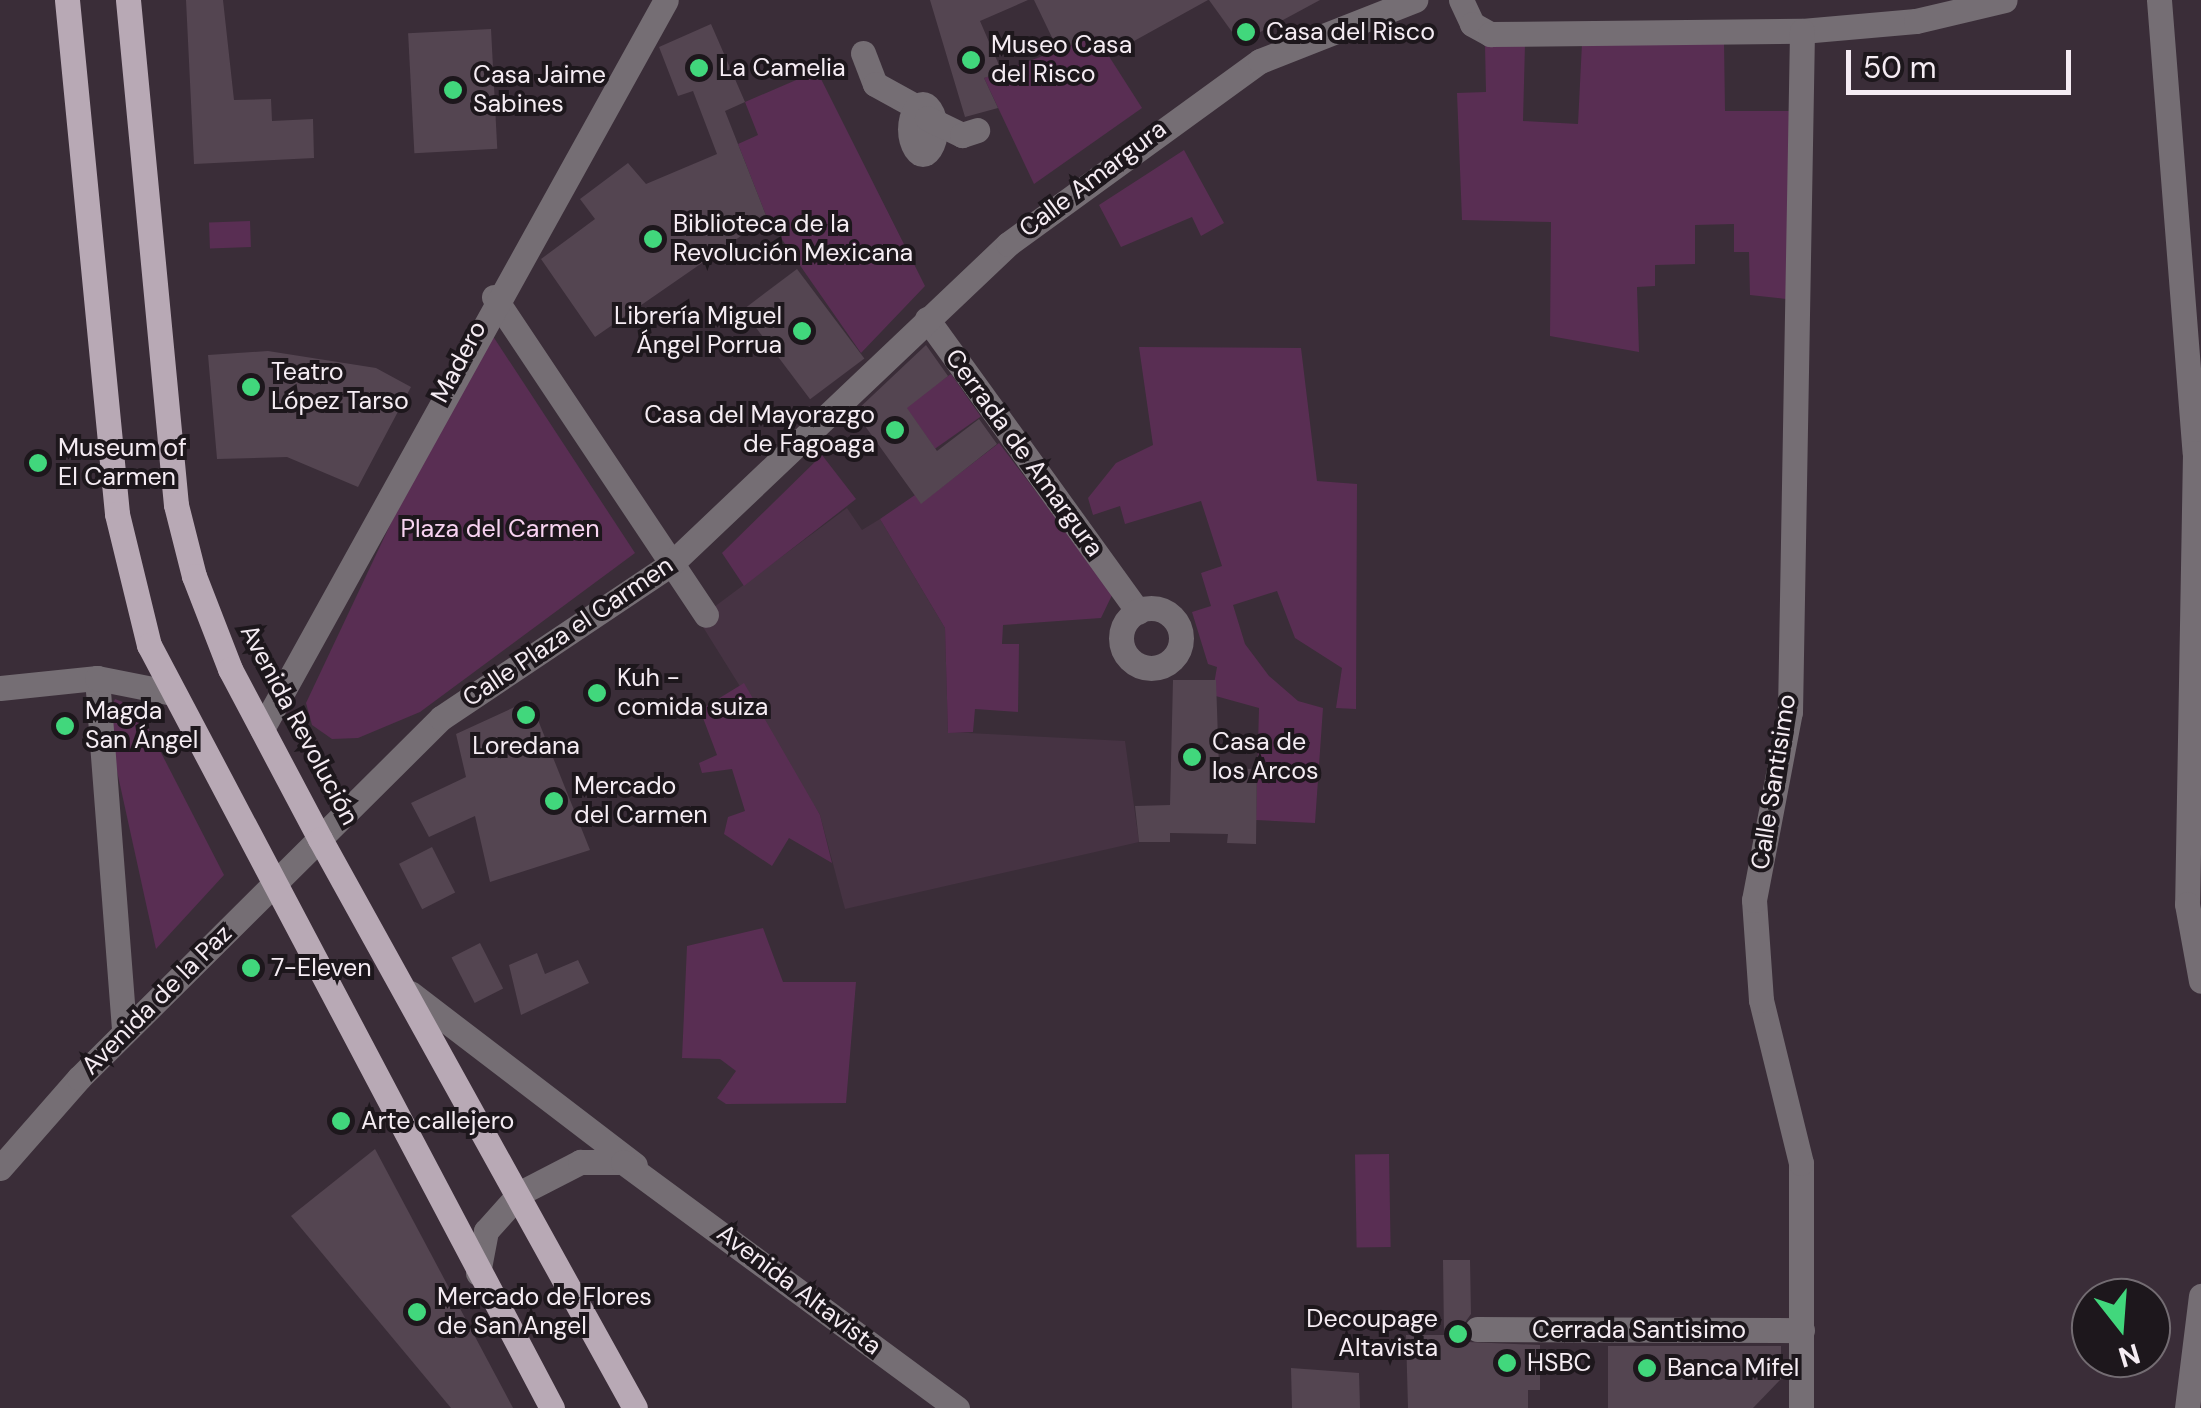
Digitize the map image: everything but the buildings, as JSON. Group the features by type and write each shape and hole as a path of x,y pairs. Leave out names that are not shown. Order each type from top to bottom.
{"main road":[{"path":"68,0 118,514 134,598 168,692 552,1408"},
{"name":"Avenida Revolución","path":"128,0 176,506 194,576 262,729 320,839 410,993 635,1408"}],"street":[{"name":"Madero","path":"262,729 494,297 666,0"},
{"name":"Calle Amargura","path":"814,423 1008,244 1194,103 1312,37 1415,0"},
{"path":"1461,0 1472,24 1501,34 1802,30 1916,21 2005,0"},
{"path":"2160,0 2196,454 2188,904 2201,981"},
{"name":"Calle Santisimo","path":"1801,1408 1801,1164 1761,1000 1754,900 1790,712 1802,30"},
{"path":"863,53 875,84 918,123 962,135 976,130"},
{"path":"494,297 706,615"},
{"name":"Cerrada de Amargura","path":"927,318 1138,612"},
{"name":"Calle Plaza el Carmen","path":"320,839 440,718 671,564 814,423"},
{"path":"97,678 124,1032"},
{"path":"0,688 97,678 168,692"},
{"name":"Avenida de la Paz","path":"0,1168 124,1032 320,839"},
{"name":"Avenida Altavista","path":"410,993 957,1408"},
{"name":"Avenida Altavista","path":"478,1273 486,1231 520,1193 580,1162 624,1162 641,1172"},
{"path":"2187,1408 2201,1296"},
{"name":"Cerrada Santisimo","path":"1477,1329 1802,1330"}],"shaded area":[{"path":"847,508 862,530 880,519 945,628 948,732 1125,741 1139,842 845,909 820,815 698,619"}],"green space":[{"path":"1096,36 1142,108 1034,184 984,78"},
{"path":"1724,41 1725,111 1791,111 1786,299 1750,295 1749,252 1734,252 1734,224 1695,225 1695,264 1655,265 1655,286 1637,287 1639,352 1550,336 1551,222 1462,220 1457,93 1486,92 1485,45 1525,44 1523,121 1578,124 1582,43"},
{"path":"817,71 925,286 861,353 767,218 738,144 758,135 745,102"},
{"path":"1184,150 1224,223 1201,236 1192,217 1121,247 1099,205"},
{"path":"250,221 251,247 210,248 209,222"},
{"name":"Plaza del Carmen","path":"485,324 635,553 420,712 358,738 332,739 312,725 306,703"},
{"path":"1139,347 1301,348 1317,481 1357,484 1356,709 1336,708 1342,668 1295,638 1277,591 1233,605 1245,644 1269,676 1298,701 1323,708 1315,823 1256,820 1259,708 1212,695 1217,667 1208,664 1192,612 1211,606 1201,573 1222,566 1201,501 1125,524 1120,506 1093,515 1088,498 1116,463 1153,445"},
{"path":"951,374 981,417 935,449 905,406"},
{"path":"999,443 1113,593 1101,618 1003,625 1002,644 1019,644 1018,712 975,709 973,732 948,733 945,628 880,519 915,495 921,503"},
{"path":"822,455 856,499 744,586 722,553"},
{"path":"744,683 820,815 832,863 789,838 772,866 724,834 728,817 745,811 732,769 702,773 699,763 717,755 700,710"},
{"path":"115,699 138,708 224,875 156,949 106,721"},
{"path":"763,928 783,982 856,982 846,1103 726,1104 717,1098 736,1071 720,1059 682,1058 687,946"},
{"path":"1389,1154 1391,1247 1357,1248 1355,1155"}],"place":[{"name":"Casa del Risco","path":"1246,32"},
{"name":"Museo Casa del Risco","path":"971,60"},
{"name":"La Camelia","path":"699,68"},
{"name":"Casa Jaime Sabines","path":"453,90"},
{"name":"Biblioteca de la Revolución Mexicana","path":"653,239"},
{"name":"Librería Miguel Ángel Porrua","path":"802,331"},
{"name":"Teatro López Tarso","path":"251,387"},
{"name":"Casa del Mayorazgo de Fagoaga","path":"895,430"},
{"name":"Museum of El Carmen","path":"38,463"},
{"name":"Kuh - comida suiza","path":"597,693"},
{"name":"Loredana","path":"526,715"},
{"name":"Magda San Ángel","path":"65,726"},
{"name":"Casa de los Arcos","path":"1192,757"},
{"name":"Mercado del Carmen","path":"554,801"},
{"name":"7-Eleven","path":"251,968"},
{"name":"Arte callejero","path":"341,1121"},
{"name":"Mercado de Flores de San Angel","path":"417,1312"},
{"name":"Decoupage Altavista","path":"1458,1334"},
{"name":"HSBC","path":"1507,1363"},
{"name":"Banca Mifel","path":"1647,1368"}]}
